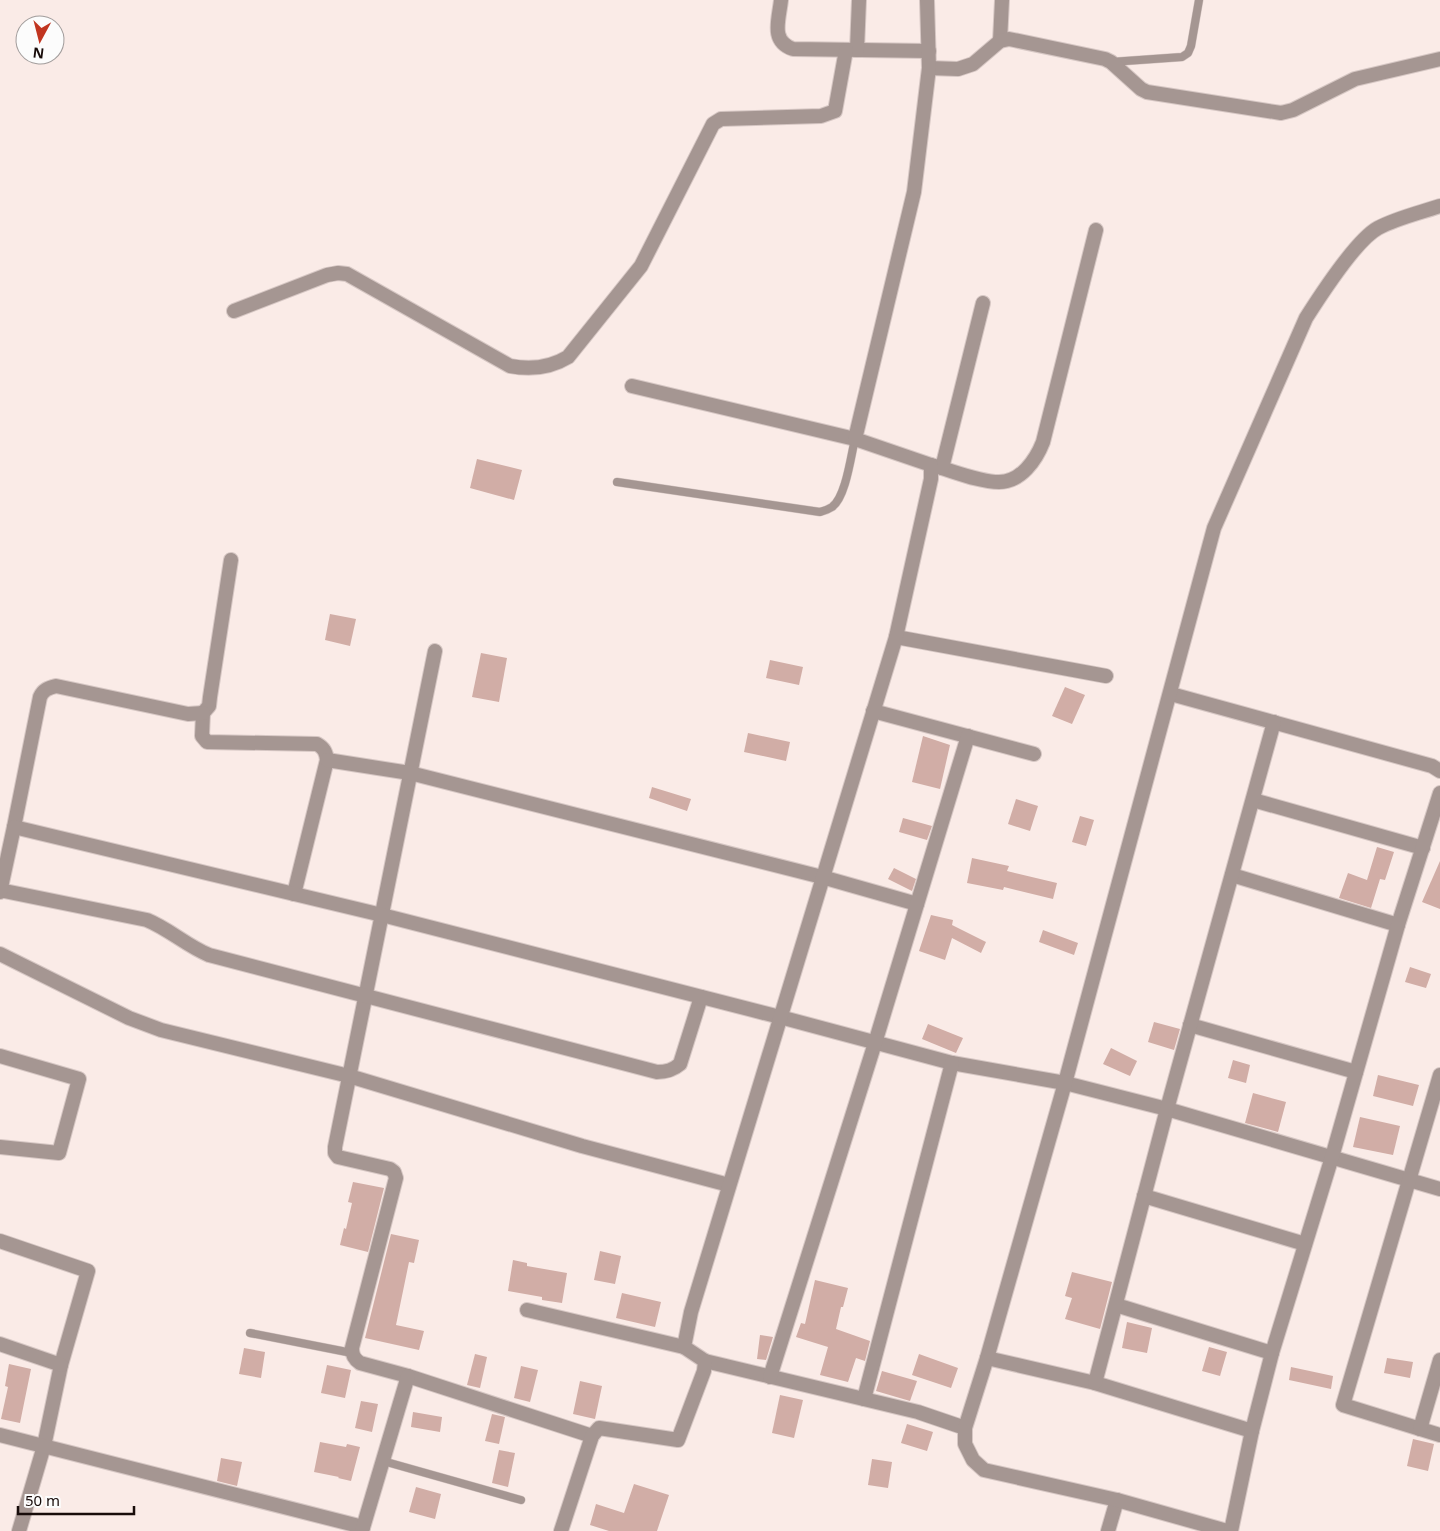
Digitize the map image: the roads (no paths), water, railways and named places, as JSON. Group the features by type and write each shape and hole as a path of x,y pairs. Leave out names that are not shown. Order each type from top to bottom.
{"street":[{"path":"781,0 778,28 779,38 784,46 793,50 929,51"},
{"path":"234,312 327,275 347,274 510,366 525,368 557,364 568,358 641,266 713,124 720,119 821,116 835,111 851,50 859,0"},
{"path":"855,438 914,192 929,68 927,0"},
{"path":"1000,41 1002,0"},
{"path":"929,68 958,69 973,64 1000,41 1017,40 1099,57 1111,62 1147,92 1281,113 1293,110 1356,79 1440,59"},
{"path":"1227,1531 1201,1528 1117,1500 984,1470 973,1460 966,1444 966,1428 1065,1084 1214,528 1306,318 1364,238 1393,221 1440,206"},
{"path":"632,386 855,438 936,466 988,480 1001,482 1016,477 1032,464 1043,442 1096,230"},
{"path":"684,1347 691,1312 896,637 931,479 983,303"},
{"path":"231,560 210,697 208,706 203,713 202,736 207,742 317,744 322,747 328,760 294,894"},
{"path":"896,637 1106,676"},
{"path":"435,651 364,994 335,1153 342,1159 390,1169 394,1172 396,1178 352,1353 356,1360 360,1362 592,1436"},
{"path":"203,713 188,714 56,686 49,687 42,692 0,890 147,920 209,955 657,1072 666,1072 680,1064 701,997"},
{"path":"1171,694 1432,766 1440,771"},
{"path":"873,711 1034,754"},
{"path":"1095,1383 1167,1109 1274,722"},
{"path":"770,1377 968,736"},
{"path":"328,760 410,773 822,877 917,904"},
{"path":"1231,1531 1252,1431 1272,1353 1332,1157 1398,925 1440,793"},
{"path":"1253,800 1422,848"},
{"path":"14,827 382,914 952,1063 1065,1084 1167,1109 1440,1189"},
{"path":"1232,875 1398,925"},
{"path":"0,954 144,1024 348,1076 582,1146 729,1185"},
{"path":"1190,1025 1356,1072"},
{"path":"0,1056 79,1079 59,1153 0,1147"},
{"path":"864,1399 952,1063"},
{"path":"1440,1075 1344,1405 1440,1435"},
{"path":"1144,1196 1306,1244"},
{"path":"0,1241 88,1271 61,1365 44,1446 19,1531"},
{"path":"1116,1305 1272,1353"},
{"path":"527,1310 684,1347 706,1362 918,1412 966,1428"},
{"path":"0,1344 61,1365"},
{"path":"987,1358 1095,1383 1252,1431"},
{"path":"1420,1428 1440,1360"},
{"path":"561,1531 592,1436 598,1428 678,1440 706,1362"},
{"path":"0,1435 363,1529 408,1376"},
{"path":"1108,1531 1117,1500"}],"lane":[{"path":"1111,62 1182,57 1188,53 1191,46 1199,0"},
{"path":"617,482 820,512 832,507 839,498 843,489 855,438"},
{"path":"250,1333 352,1353"},
{"path":"383,1461 522,1500"}]}
